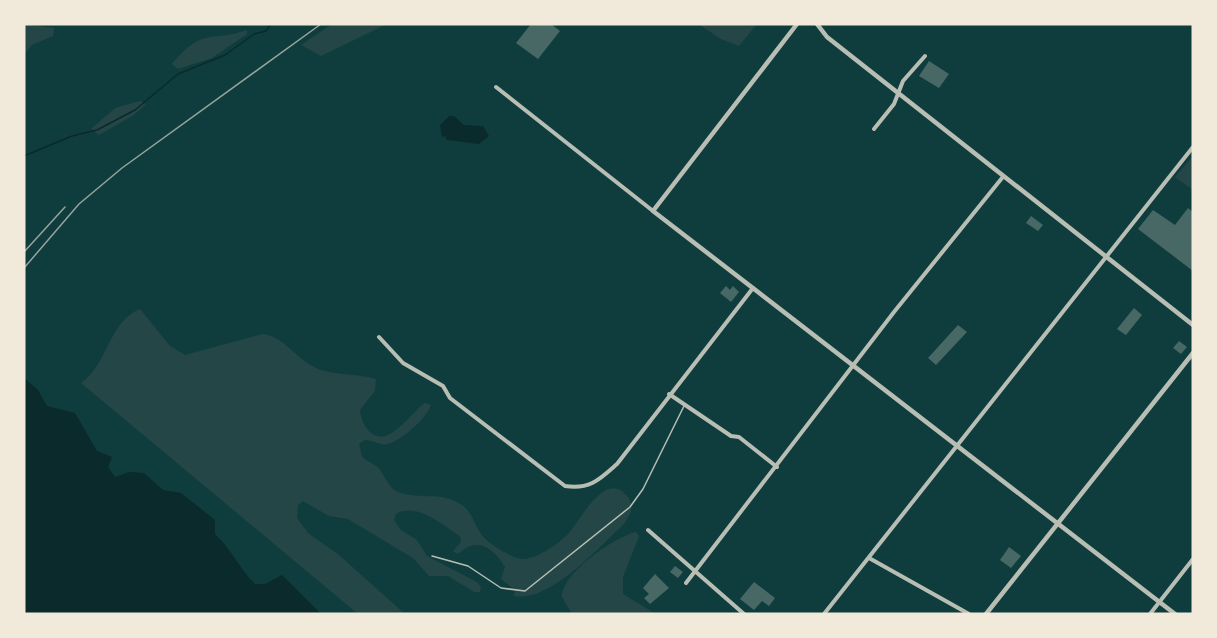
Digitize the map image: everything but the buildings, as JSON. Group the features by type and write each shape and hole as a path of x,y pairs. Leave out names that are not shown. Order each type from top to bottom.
{"street":[{"path":"653,212 797,24"},
{"path":"817,24 827,37 898,94 1193,325"},
{"path":"874,129 894,104 903,81 926,56"},
{"path":"496,87 653,212 959,445 1175,614"},
{"path":"824,614 1193,147"},
{"path":"686,583 1002,177"},
{"path":"379,337 403,363 443,386 450,398 565,486 580,489 599,480 617,464 753,288"},
{"path":"986,614 1193,353"},
{"path":"669,394 731,436 739,437 777,467"},
{"path":"648,530 694,573 744,614"},
{"path":"869,558 969,614"},
{"path":"1150,614 1193,559"}],"lane":[{"path":"432,556 468,566 501,588 525,591 630,507 643,489 684,405"}],"shaded area":[{"path":"24,24 54,28 53,36 32,45 24,54"},
{"path":"332,24 387,24 321,56 301,45"},
{"path":"698,24 757,24 739,46 721,39"},
{"path":"247,30 247,34 212,58 178,69 172,64 192,44 200,40"},
{"path":"140,101 146,104 134,115 99,135 91,129 115,108"},
{"path":"449,116 454,116 464,125 483,126 489,136 479,144 447,140 445,136 442,137 440,125"},
{"path":"1193,156 1193,190 1175,177"},
{"path":"140,309 170,346 185,355 262,334 276,338 306,362 319,369 376,379 375,391 360,410 366,428 377,436 392,433 425,403 431,405 419,422 394,442 385,444 365,440 359,444 362,456 379,469 396,491 404,494 446,498 462,505 469,512 485,539 514,557 531,558 554,546 568,534 592,502 607,490 615,488 628,497 631,501 630,515 601,546 558,582 543,591 528,596 514,596 515,590 501,579 505,567 490,549 478,545 458,554 453,551 461,542 460,536 429,516 404,511 396,514 394,520 401,530 417,540 427,556 477,582 481,587 480,592 474,592 448,576 429,576 413,558 348,519 329,516 303,501 298,505 297,518 308,533 339,555 405,614 358,614 81,383 97,366 121,324 129,315"},
{"path":"24,378 38,390 47,406 75,413 97,451 112,457 108,467 115,477 129,472 144,473 163,490 181,493 215,520 215,534 255,584 265,584 282,575 321,614 24,614"},
{"path":"636,532 639,536 623,577 623,594 656,614 572,614 562,597 570,577 603,548"}],"waterway":[{"path":"24,156 72,136 97,130 135,110 178,74 225,55 254,34 266,31 271,24"}],"railway":[{"path":"24,268 79,204 122,168 321,24"},
{"path":"24,252 65,207"}]}
